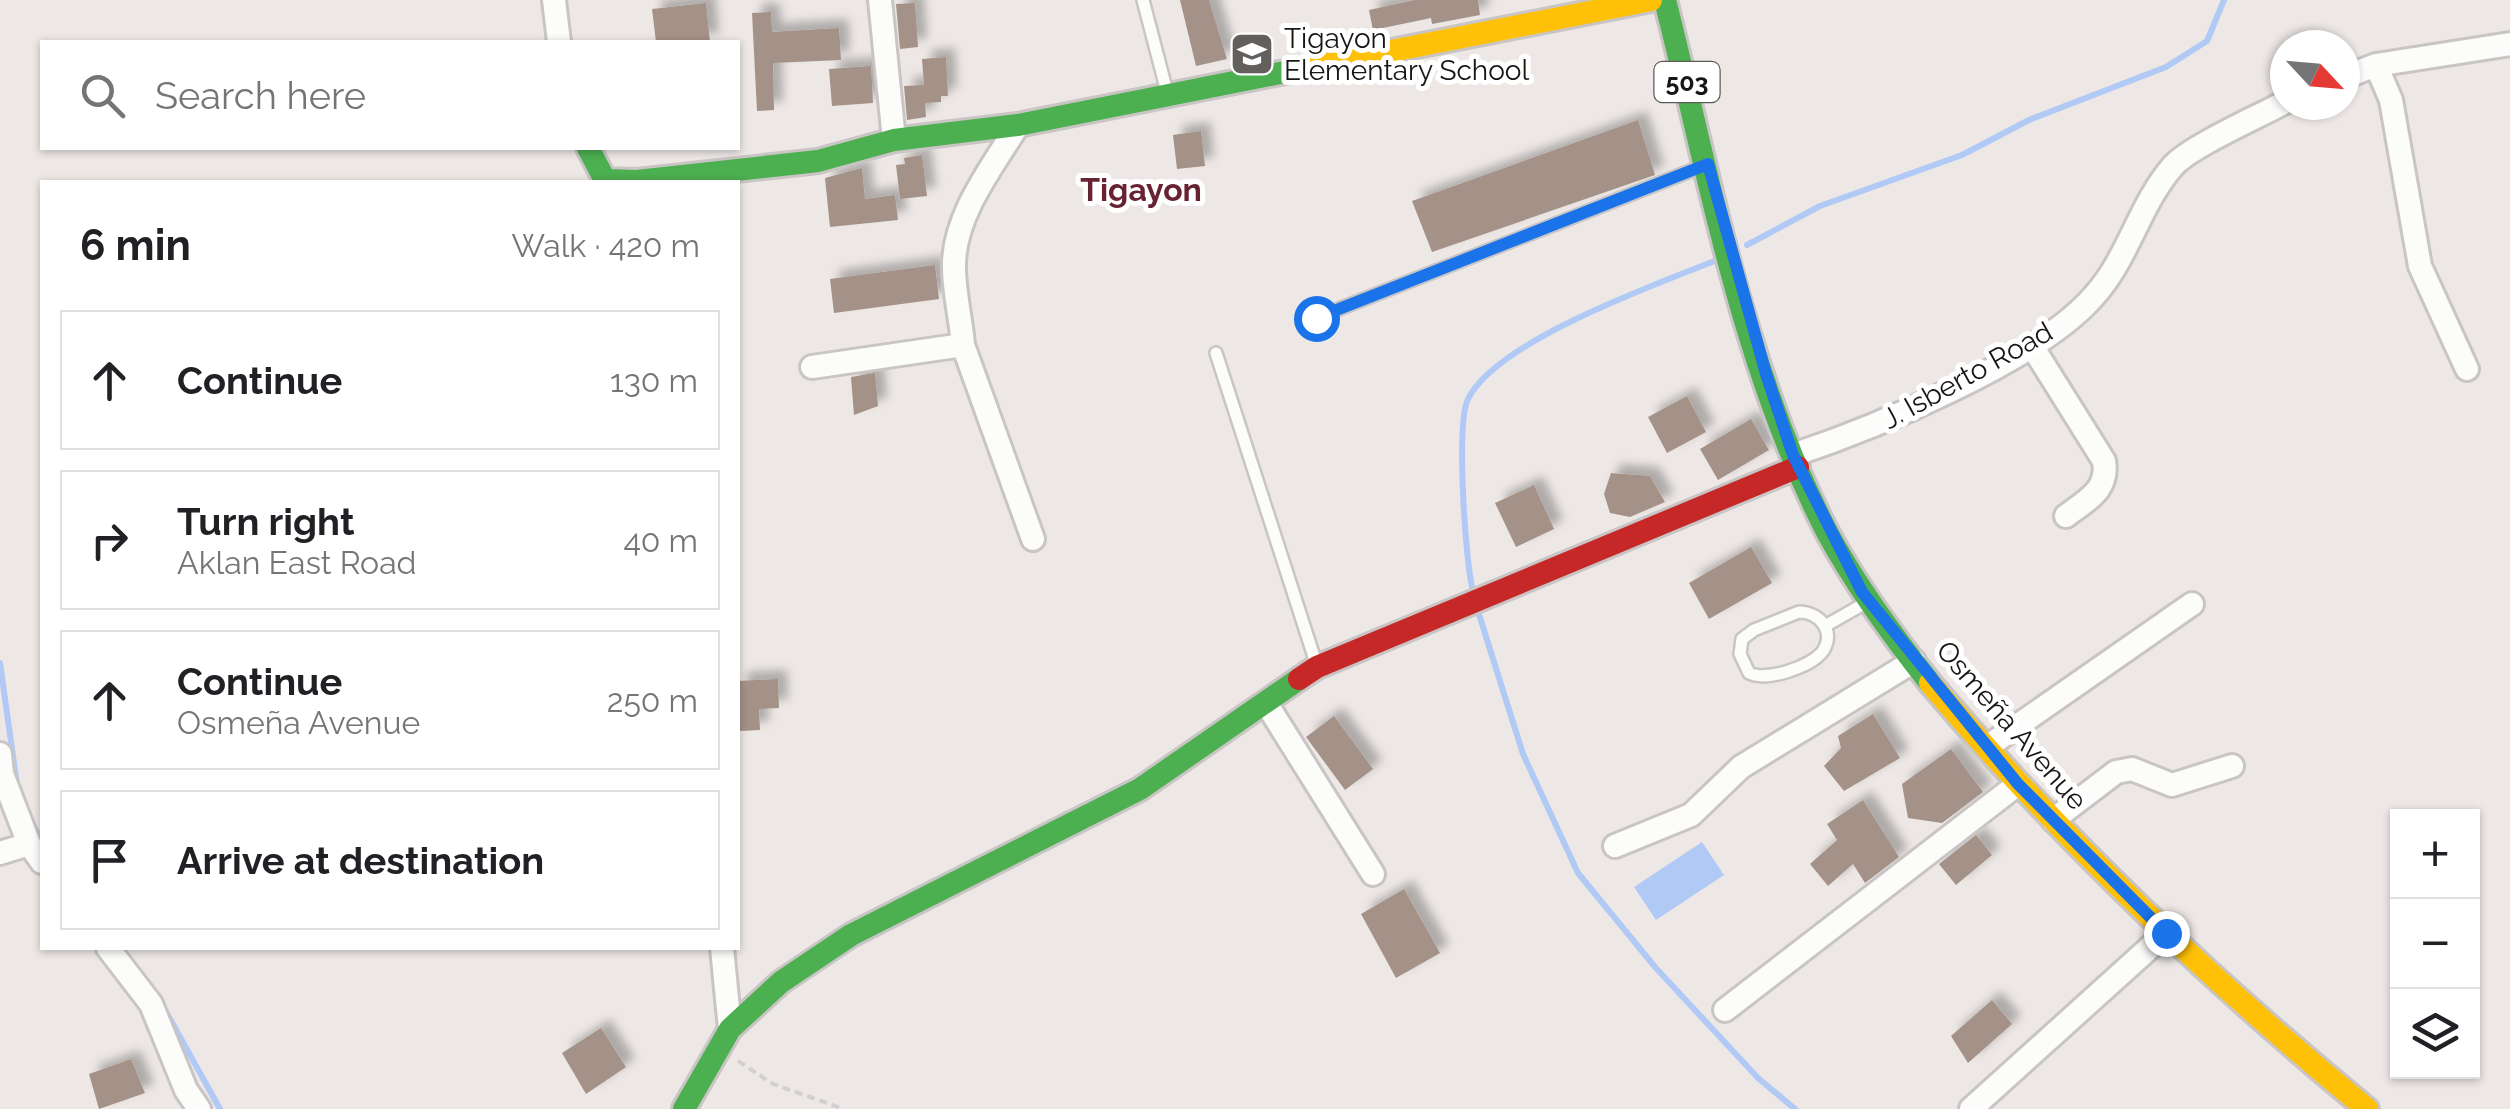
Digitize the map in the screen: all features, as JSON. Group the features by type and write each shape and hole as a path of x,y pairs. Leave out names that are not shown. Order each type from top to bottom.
{"street":[{"path":"554,0 559,40"},
{"path":"880,0 894,140"},
{"path":"646,180 818,161 894,140 1018,124 1651,0"},
{"name":"503","path":"1665,0 1708,164"},
{"path":"2360,71 2376,64 2510,44"},
{"path":"2376,64 2392,100 2420,266 2468,369"},
{"name":"J. Isberto Road","path":"1796,461 1870,430 2032,346 2093,298 2129,248 2150,198 2175,163 2270,110"},
{"path":"1018,124 977,191 960,232 954,264 964,345 1033,540"},
{"path":"589,150 605,180"},
{"name":"Osmeña Avenue","path":"1708,164 1742,291 1796,461 1869,601 1986,747 2053,820 2166,933 2367,1109"},
{"path":"812,367 964,345"},
{"path":"2032,346 2104,461 2106,474 2101,489 2066,516"},
{"path":"684,1109 724,1038 780,982 851,935 1140,789 1318,667 1796,461"},
{"path":"1986,747 2192,604"},
{"path":"1615,846 1691,815 1741,768 1914,661"},
{"path":"1266,703 1373,874"},
{"path":"0,754 2,774 36,853 0,852"},
{"path":"2053,820 2116,772 2132,769 2172,785 2232,766"},
{"path":"1724,1010 2018,784"},
{"path":"1971,1109 2166,933"},
{"path":"110,950 151,1004 186,1090 199,1109"},
{"path":"722,950 724,1038"}],"lane":[{"path":"1143,0 1167,92"},
{"path":"1316,318 1708,164"},
{"path":"1216,353 1318,667"},
{"path":"1825,626 1869,601"},
{"path":"1799,612 1814,615 1825,626 1826,642 1819,655 1768,677 1749,673 1740,654 1747,634 1799,612"}],"path":[{"path":"724,1038 773,1084 844,1109"}],"water":[{"path":"1702,842 1724,875 1656,920 1634,887"}],"building":[{"path":"1180,0 1209,0 1227,59 1196,66"},
{"path":"1415,0 1478,0 1480,15 1432,24 1431,18 1373,30 1369,10"},
{"path":"706,3 710,40 656,40 652,9"},
{"path":"915,3 918,47 900,49 896,4"},
{"path":"771,12 772,32 839,28 841,60 773,63 774,110 757,111 752,13"},
{"path":"946,57 948,96 941,96 941,102 925,103 926,117 907,120 904,86 924,85 922,59"},
{"path":"871,66 873,103 832,106 829,69"},
{"path":"1638,120 1655,175 1432,252 1412,201"},
{"path":"1201,131 1205,166 1177,169 1173,135"},
{"path":"922,155 927,196 900,199 896,165 905,164 904,158"},
{"path":"862,168 865,199 895,195 898,220 830,227 825,178"},
{"path":"935,265 939,299 834,313 830,279"},
{"path":"875,373 878,406 854,415 851,377"},
{"path":"1687,396 1706,432 1667,453 1648,417"},
{"path":"1751,419 1769,450 1718,480 1700,449"},
{"path":"1611,473 1650,476 1665,502 1630,517 1610,513 1604,494"},
{"path":"1534,485 1554,529 1516,547 1495,503"},
{"path":"1751,547 1772,583 1709,619 1689,583"},
{"path":"778,679 779,708 759,709 760,730 740,731 740,681"},
{"path":"1873,714 1900,758 1844,791 1824,766 1841,748 1838,736"},
{"path":"1334,716 1373,769 1345,790 1306,737"},
{"path":"1951,749 1983,792 1942,823 1908,818 1902,784"},
{"path":"1863,800 1899,857 1865,883 1853,864 1828,886 1810,864 1837,840 1827,824"},
{"path":"1976,835 1992,855 1956,885 1939,864"},
{"path":"1404,889 1440,953 1396,978 1361,914"},
{"path":"1992,1000 2012,1024 1968,1063 1951,1036"},
{"path":"601,1028 626,1067 586,1094 562,1053"},
{"path":"131,1059 145,1093 99,1109 89,1074"}],"waterway":[{"path":"1747,245 1820,206 1962,155 2029,120 2166,67 2207,41 2224,0"},
{"path":"1473,591 1462,462 1468,399 1485,377 1545,335 1622,298 1722,258"},
{"path":"1477,608 1523,754 1578,873 1655,967 1758,1078 1795,1109"},
{"path":"0,663 17,785"},
{"path":"32,824 40,836"},
{"path":"165,1010 220,1109"}],"traffic: fast":[{"path":"1665,0 1731,271 1750,338 1797,469 1838,552 1875,610 1930,683"},
{"path":"646,180 818,161 894,140 1018,125 1315,66"},
{"path":"589,150 605,180"},
{"path":"684,1109 730,1029 781,982 851,935 1140,789 1299,679"}],"traffic: slow":[{"path":"1315,66 1651,0"},
{"path":"1930,683 2031,797 2139,906 2251,1010 2367,1109"}],"traffic: jam":[{"path":"1299,679 1317,667 1798,467"}],"place":[{"name":"Tigayon Elementary School","path":"1252,54"}],"district":[{"name":"Tigayon","path":"1141,190"}],"route":[{"path":"1316,318 1708,164 1766,374 1793,455 1862,592 1914,661 2018,784 2166,933"}]}
